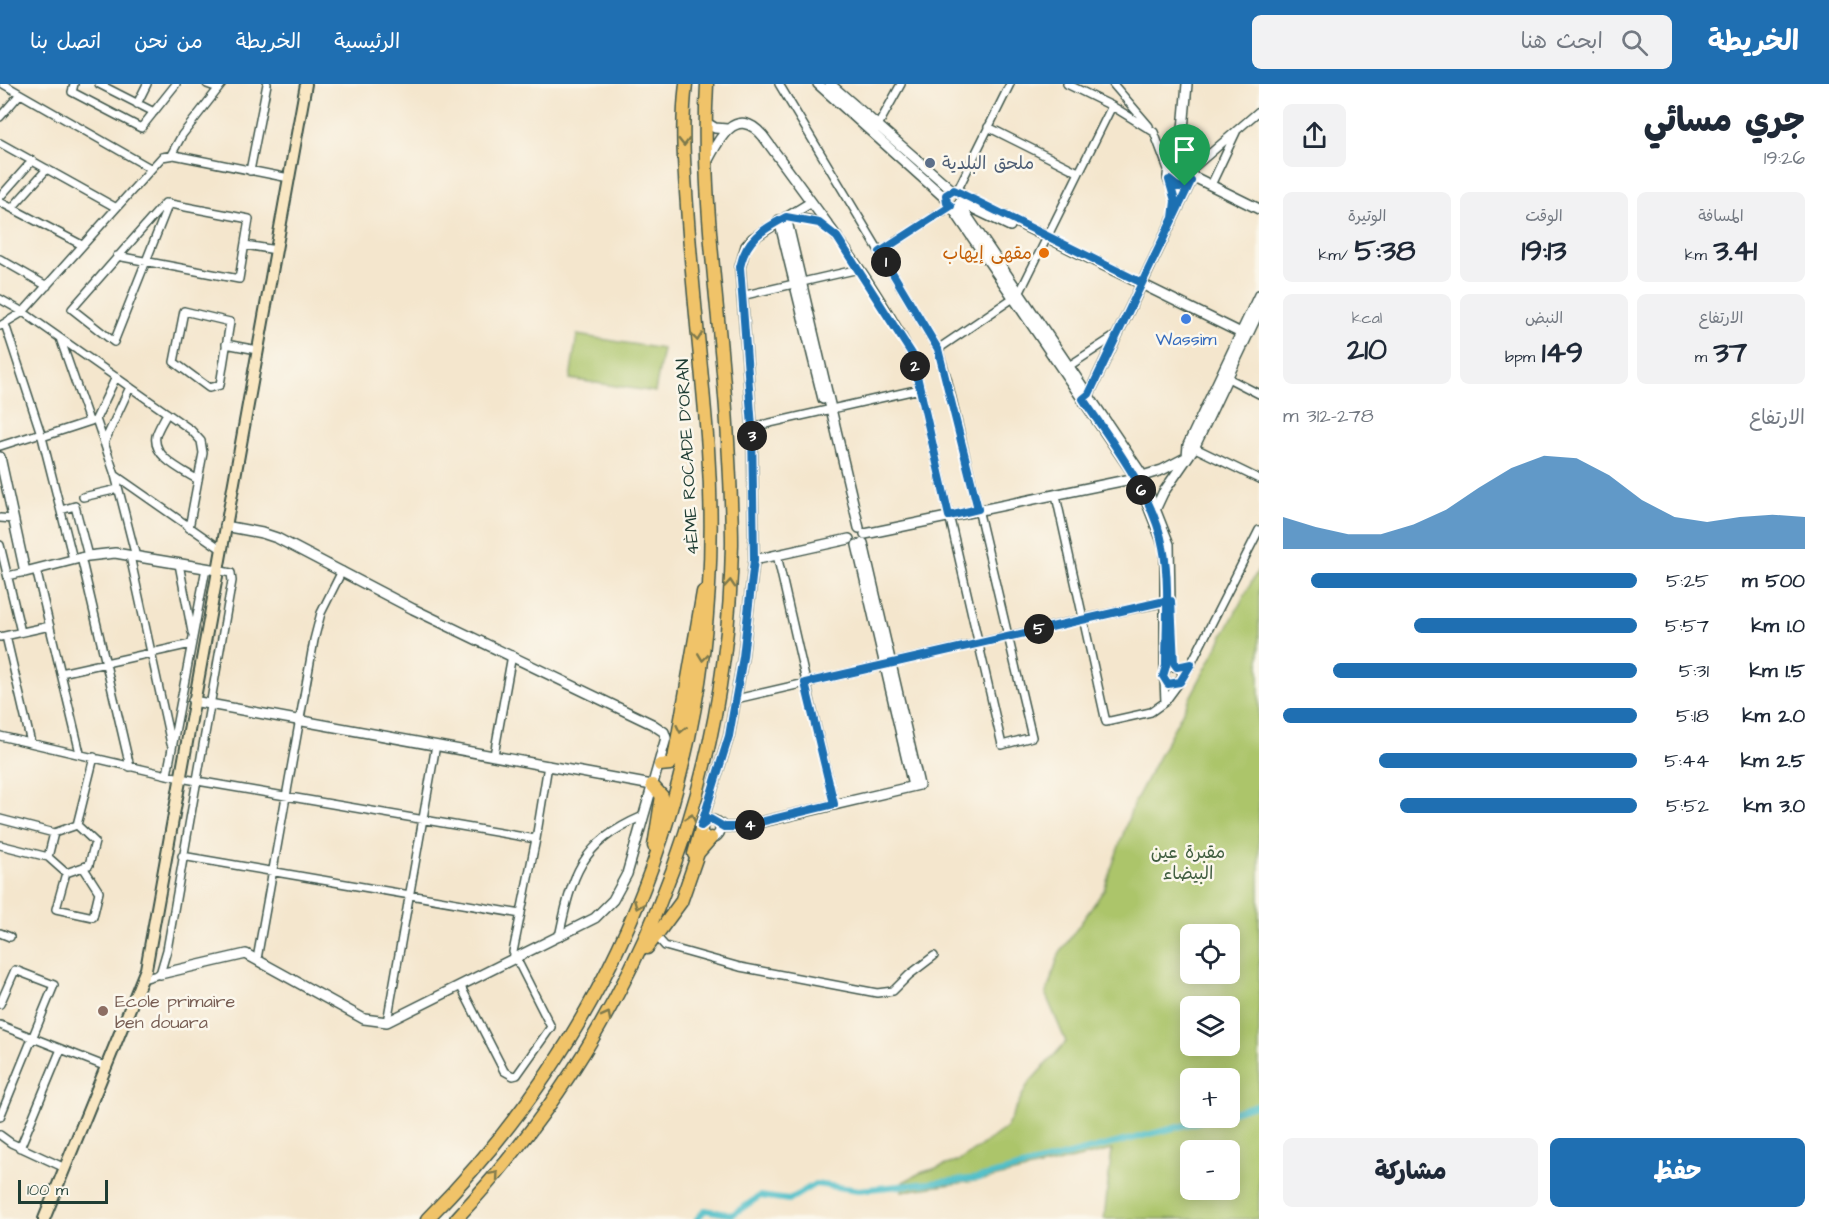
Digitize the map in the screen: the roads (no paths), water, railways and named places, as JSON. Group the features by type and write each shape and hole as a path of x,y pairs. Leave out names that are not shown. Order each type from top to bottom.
{"highway":[{"name":"4ÈME ROCADE D'ORAN","path":"426,1219 498,1140 557,1059 609,966 648,879 670,816 696,707 705,642 712,547 708,445 694,315 684,159 686,84"},
{"path":"456,1219 518,1148 561,1091 603,1023 659,908 681,849 703,775 717,699 728,614 732,543 728,436 705,166 707,84"},
{"path":"705,119 715,84"},
{"path":"660,765 670,764 674,759 681,730 712,547"},
{"path":"648,879 661,803 661,794 652,785"},
{"path":"681,849 676,879 678,884 683,885 701,827"},
{"path":"629,973 681,902 698,853 714,837"}],"main road":[{"path":"44,1219 143,979 193,701 212,569 221,549 306,84"}],"street":[{"path":"3,84 150,168"},
{"path":"74,84 72,92 141,128 176,84"},
{"path":"99,84 154,112"},
{"path":"138,104 147,84"},
{"path":"171,155 182,135 220,86 207,84"},
{"path":"250,171 267,84"},
{"path":"705,119 716,128 728,129 744,123 758,130 837,237 907,343 920,389 1002,745 1032,737 938,349 779,84"},
{"path":"818,84 876,129"},
{"path":"830,84 876,129 955,198 1045,239 1242,337"},
{"path":"876,129 901,84"},
{"path":"880,252 955,198 1010,84"},
{"path":"1067,84 1112,106 1154,132"},
{"path":"1113,84 1154,132 1178,187 1185,186 1190,174 1239,125 1259,111"},
{"path":"1173,218 1175,201 1172,171 1182,141 1187,84"},
{"path":"0,117 20,94"},
{"path":"938,349 1016,296 1112,106"},
{"path":"1211,185 1239,125"},
{"path":"988,127 1078,172"},
{"path":"705,166 728,129"},
{"path":"1086,396 1173,218 1190,174 1182,141"},
{"path":"0,143 115,207"},
{"path":"81,558 60,510 42,435 3,325 23,312 162,157 171,155 289,178"},
{"path":"0,197 32,161"},
{"path":"12,208 47,169"},
{"path":"1172,171 1190,174 1259,209"},
{"path":"955,198 1016,296 1139,477 1156,508 1170,544 1164,676 1165,702"},
{"path":"0,202 82,245"},
{"path":"783,218 916,785 740,827 714,837 703,835 701,827 729,736 754,560 752,427 740,267 746,246 761,230 810,202"},
{"path":"117,255 147,261 239,279 249,219 165,203 117,255 72,309 114,342 147,261 169,204"},
{"path":"783,218 819,223 837,237"},
{"path":"245,244 276,250"},
{"path":"0,259 47,286"},
{"path":"741,296 859,269"},
{"path":"1016,296 1069,366 1086,396"},
{"path":"1156,508 1163,493 1187,457 1259,296"},
{"path":"0,299 23,312 167,413 201,441 203,453 189,528"},
{"path":"184,311 230,322 226,344 220,385 209,388 174,362 184,311"},
{"path":"1242,337 1259,311"},
{"path":"1069,366 1118,334"},
{"path":"60,338 115,475 172,747"},
{"path":"226,344 257,350"},
{"path":"1223,376 1259,394"},
{"path":"0,446 93,420 116,377"},
{"path":"104,443 130,387"},
{"path":"752,427 920,389"},
{"path":"167,413 156,436 157,446 162,455 198,480"},
{"path":"1191,446 1259,479"},
{"path":"0,457 4,493 13,519 25,572"},
{"path":"754,560 978,509 1056,496 1139,477 1162,470 1187,457"},
{"path":"115,475 221,549"},
{"path":"1139,477 1162,540 1172,659 1182,671 1180,681"},
{"path":"83,497 118,489"},
{"path":"1056,496 1106,722 1151,712 1165,702 1191,664 1259,530"},
{"path":"60,510 75,506 81,558 130,767"},
{"path":"0,518 13,519"},
{"path":"143,979 242,953 257,959 364,1019 377,1023 387,1022 559,938 595,918 614,900 627,874 666,738 659,728 413,609 277,538 262,532 225,526"},
{"path":"0,545 21,632"},
{"path":"8,576 81,558 115,553 231,573 232,581 167,950 160,974"},
{"path":"777,555 834,804"},
{"path":"179,564 192,640"},
{"path":"36,569 80,753"},
{"path":"167,775 192,640 212,569"},
{"path":"257,959 316,628 342,571"},
{"path":"736,699 979,642 1168,601"},
{"path":"31,743 3,636 50,626"},
{"path":"61,673 151,653 192,640"},
{"path":"494,755 512,655"},
{"path":"1164,676 1168,667 1191,664"},
{"path":"1164,676 1171,685 1180,681"},
{"path":"193,701 652,785"},
{"path":"0,736 180,778 536,839"},
{"path":"387,1022 436,745"},
{"path":"77,825 94,757"},
{"path":"460,985 504,1071 513,1076 518,1075 551,1027 515,958 514,941 536,839 548,765"},
{"path":"711,798 716,821 720,828 714,837"},
{"path":"559,938 576,872 610,833 643,816"},
{"path":"0,819 54,834 77,825"},
{"path":"701,827 705,821 716,821 724,827 740,827"},
{"path":"66,873 89,864 95,842 77,825"},
{"path":"48,857 54,834"},
{"path":"0,845 48,857 66,873"},
{"path":"182,856 521,914"},
{"path":"66,873 57,909 93,917 99,892 83,867"},
{"path":"0,933 10,937"},
{"path":"656,936 665,946 740,967 877,993 893,992 909,975 934,956"},
{"path":"0,1004 15,970 54,985 0,1117"},
{"path":"1,1027 107,1067"},
{"path":"21,1148 61,1049"},
{"path":"0,1135 21,1148 64,1168"}],"waterway":[{"path":"1240,1110 1259,1104"},
{"path":"697,1219 705,1210 732,1215 760,1196 789,1200 815,1184 859,1190 979,1178 1180,1126"}],"place":[{"name":"ملحق البلدية","path":"930,163"},
{"name":"مقهى إيهاب","path":"1044,253"},
{"name":"Wassim","path":"1186,319"},
{"name":"Ecole primaire ben douara","path":"103,1011"}],"park label":[{"name":"مقبرة عين البيضاء","path":"1188,862"}]}
